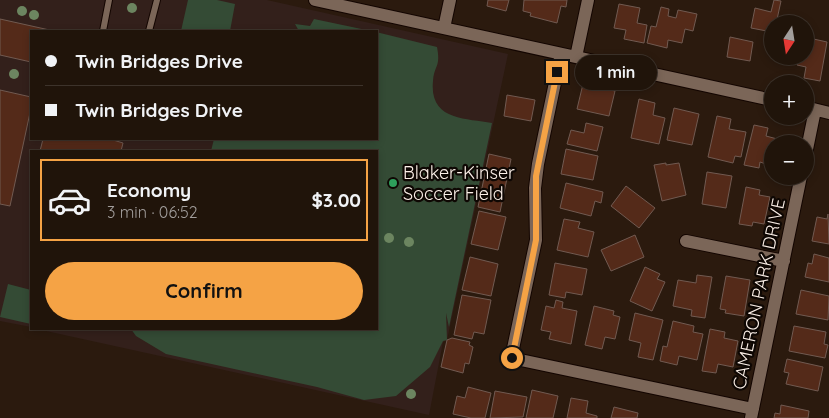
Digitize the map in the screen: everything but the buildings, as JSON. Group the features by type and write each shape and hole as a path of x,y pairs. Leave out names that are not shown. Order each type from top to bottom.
{"street":[{"path":"315,0 764,98"},
{"path":"444,28 450,0"},
{"path":"576,57 588,0"},
{"path":"561,54 538,164 535,188 536,240 512,358 752,413"},
{"path":"814,109 829,112"},
{"name":"CAMERON PARK DRIVE","path":"752,413 799,185"},
{"path":"686,241 784,261"}],"lane":[{"path":"103,30 109,0"},
{"path":"149,30 157,0"}],"shaded area":[{"path":"0,0 267,0 508,54 447,340 443,342 429,415 42,330 378,330 378,150 30,150 30,327 0,321"}],"green space":[{"path":"188,0 217,0 235,4 230,30 181,30"},
{"path":"314,19 366,30 298,30 295,24 310,26"},
{"path":"378,32 437,47 438,63 433,81 433,94 437,104 443,111 451,115 492,123 449,327 446,313 447,340 443,341 430,367 396,396 364,400 317,387 166,354 136,336 132,330 378,330 378,150 211,150 214,140 378,140"},
{"path":"8,284 30,290 30,324 0,317"}],"place":[{"name":"Blaker-Kinser Soccer Field","path":"393,183"}],"route":[{"path":"512,358 536,240 536,176 557,72"}]}
